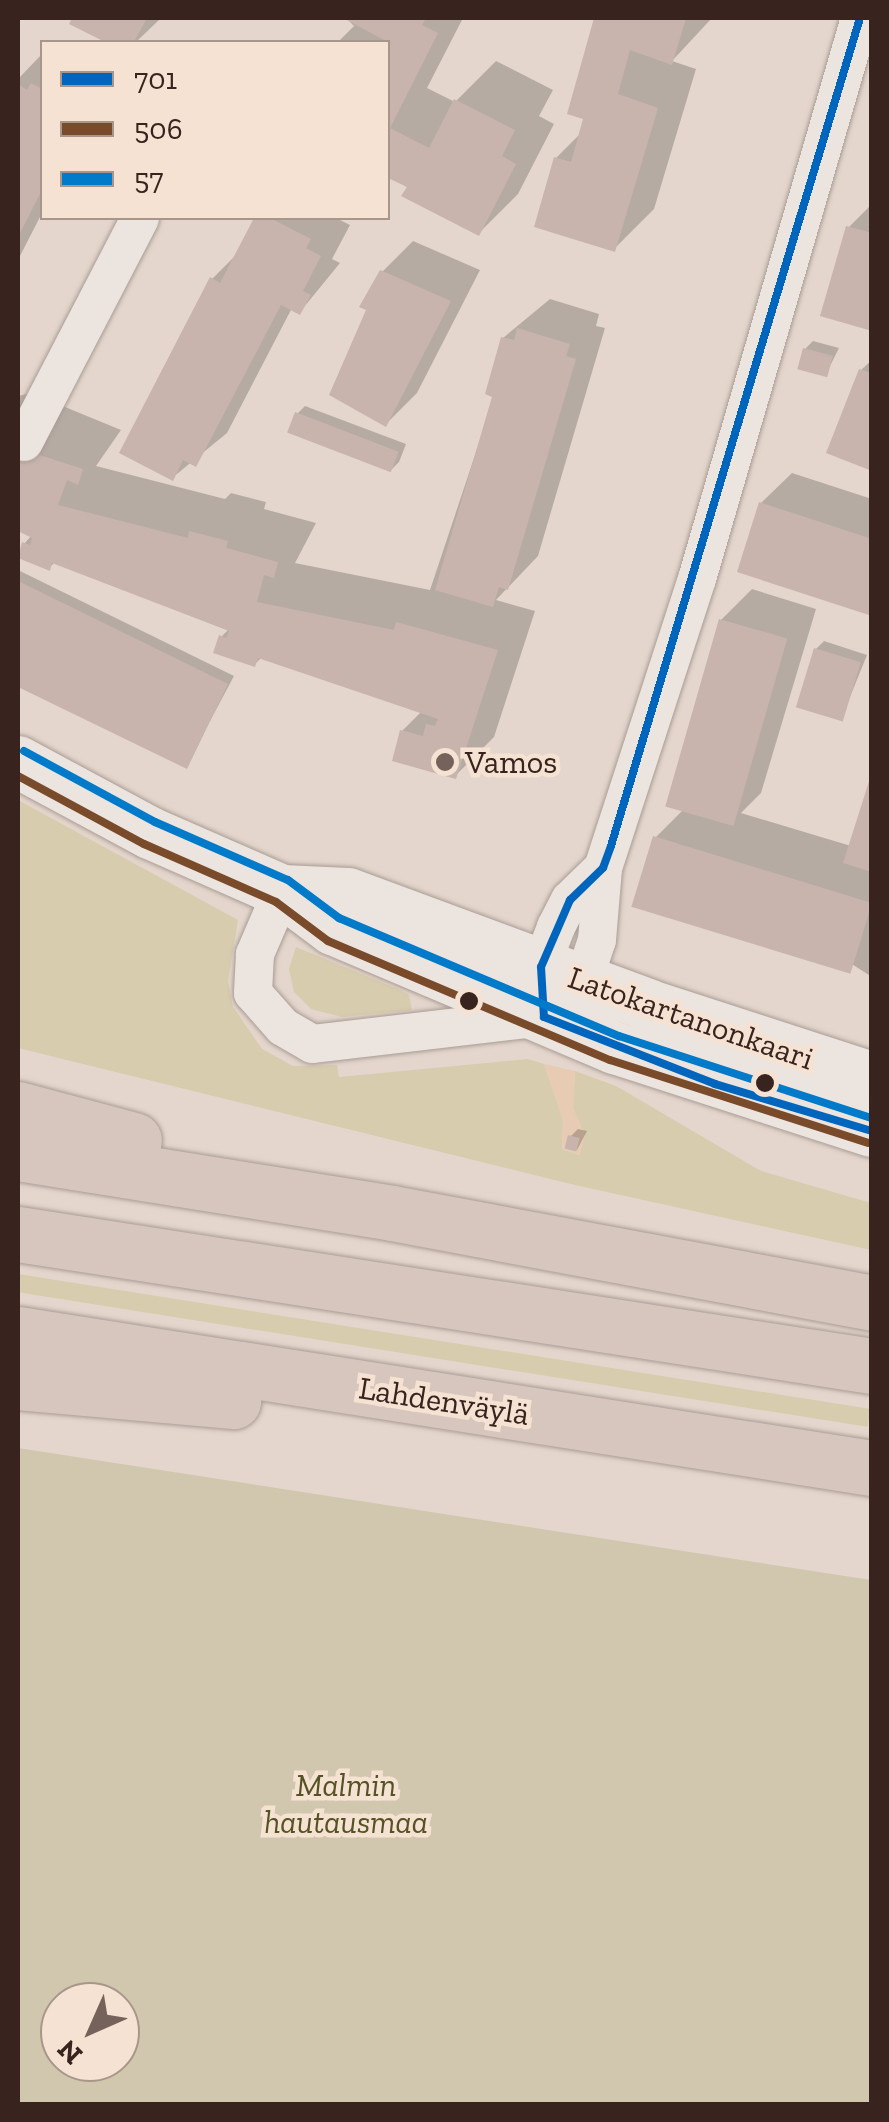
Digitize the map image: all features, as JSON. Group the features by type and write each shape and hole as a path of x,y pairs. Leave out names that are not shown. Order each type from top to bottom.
{"highway":[{"path":"18,1108 392,1213"},
{"path":"18,1152 392,1213 872,1303"},
{"path":"18,1234 872,1366"},
{"name":"Lahdenväylä","path":"18,1334 872,1468"},
{"path":"18,1382 625,1429"}],"street":[{"path":"282,892 255,954 254,993 283,1027 313,1044 556,989 603,914 603,868 704,554 860,18"},
{"path":"24,442 139,220"},
{"name":"Latokartanonkaari","path":"18,762 150,833 282,892 333,929 872,1078"},
{"name":"Latokartanonkaari","path":"556,989 714,1084 872,1131"}],"shaded area":[{"path":"18,800 238,920 228,981 233,1007 262,1049 293,1066 337,1065 339,1077 528,1059 544,1064 563,1120 562,1149 579,1155 584,1134 573,1108 575,1071 616,1086 761,1171 871,1203 871,1250 575,1185 18,1048"},
{"path":"296,947 398,989 409,995 412,1010 342,1017 311,1009 294,992 289,969"},
{"path":"18,1274 870,1409 868,1427 18,1292"}],"sand":[{"path":"544,1064 575,1071 573,1108 585,1134 580,1155 562,1149 563,1120"}],"green space":[{"name":"Malmin hautausmaa","path":"18,1448 871,1580 871,2104 18,2104"}],"building":[{"path":"72,18 147,18 135,40 101,40 69,24"},
{"path":"343,18 426,18 422,25 438,33 390,128 390,40"},
{"path":"594,18 686,18 672,65 630,50 618,94 658,108 615,252 534,227 554,157 571,162 583,119 567,114"},
{"path":"31,83 40,88 40,194 18,237 18,84 27,90"},
{"path":"454,99 515,130 502,156 516,164 479,236 401,196 407,187 390,179 390,128 429,148"},
{"path":"253,220 274,220 311,239 306,248 321,256 303,291 311,295 300,315 281,305 196,467 183,460 173,481 119,453 210,277 220,283"},
{"path":"846,226 872,233 872,331 820,316"},
{"path":"380,270 451,301 386,427 329,395 366,310 359,307"},
{"path":"517,328 570,344 566,356 576,359 508,590 499,587 493,607 435,590 492,397 485,394 501,337 514,340"},
{"path":"803,348 833,356 827,377 797,369"},
{"path":"859,369 872,373 872,471 826,453"},
{"path":"295,412 399,452 391,472 287,433"},
{"path":"18,440 27,451 83,469 78,485 67,480 58,505 188,538 189,531 228,541 226,548 278,562 274,578 264,575 257,602 394,630 396,622 498,650 456,779 392,761 400,730 423,736 426,724 435,726 438,719 258,658 255,667 213,653 219,635 226,638 229,631 52,563 50,571 18,558 22,542 30,545 32,538 18,531"},
{"path":"759,502 872,539 872,616 737,572"},
{"path":"18,581 228,684 187,769 18,687"},
{"path":"719,619 787,639 734,826 665,806"},
{"path":"814,648 861,662 843,722 796,707"},
{"path":"872,772 872,872 843,863"},
{"path":"653,836 872,903 850,974 631,907"},
{"path":"568,1135 580,1138 576,1151 565,1149"}],"transit line":[{"name":"701","path":"860,18 611,846 603,868 570,900 541,967 544,1017 715,1084 872,1131"},
{"name":"57","path":"24,751 155,822 288,880 339,918 619,1036 872,1118"},
{"name":"506","path":"18,776 144,844 276,902 328,941 610,1060 868,1143"}],"place":[{"name":"Vamos","path":"445,762"}]}
